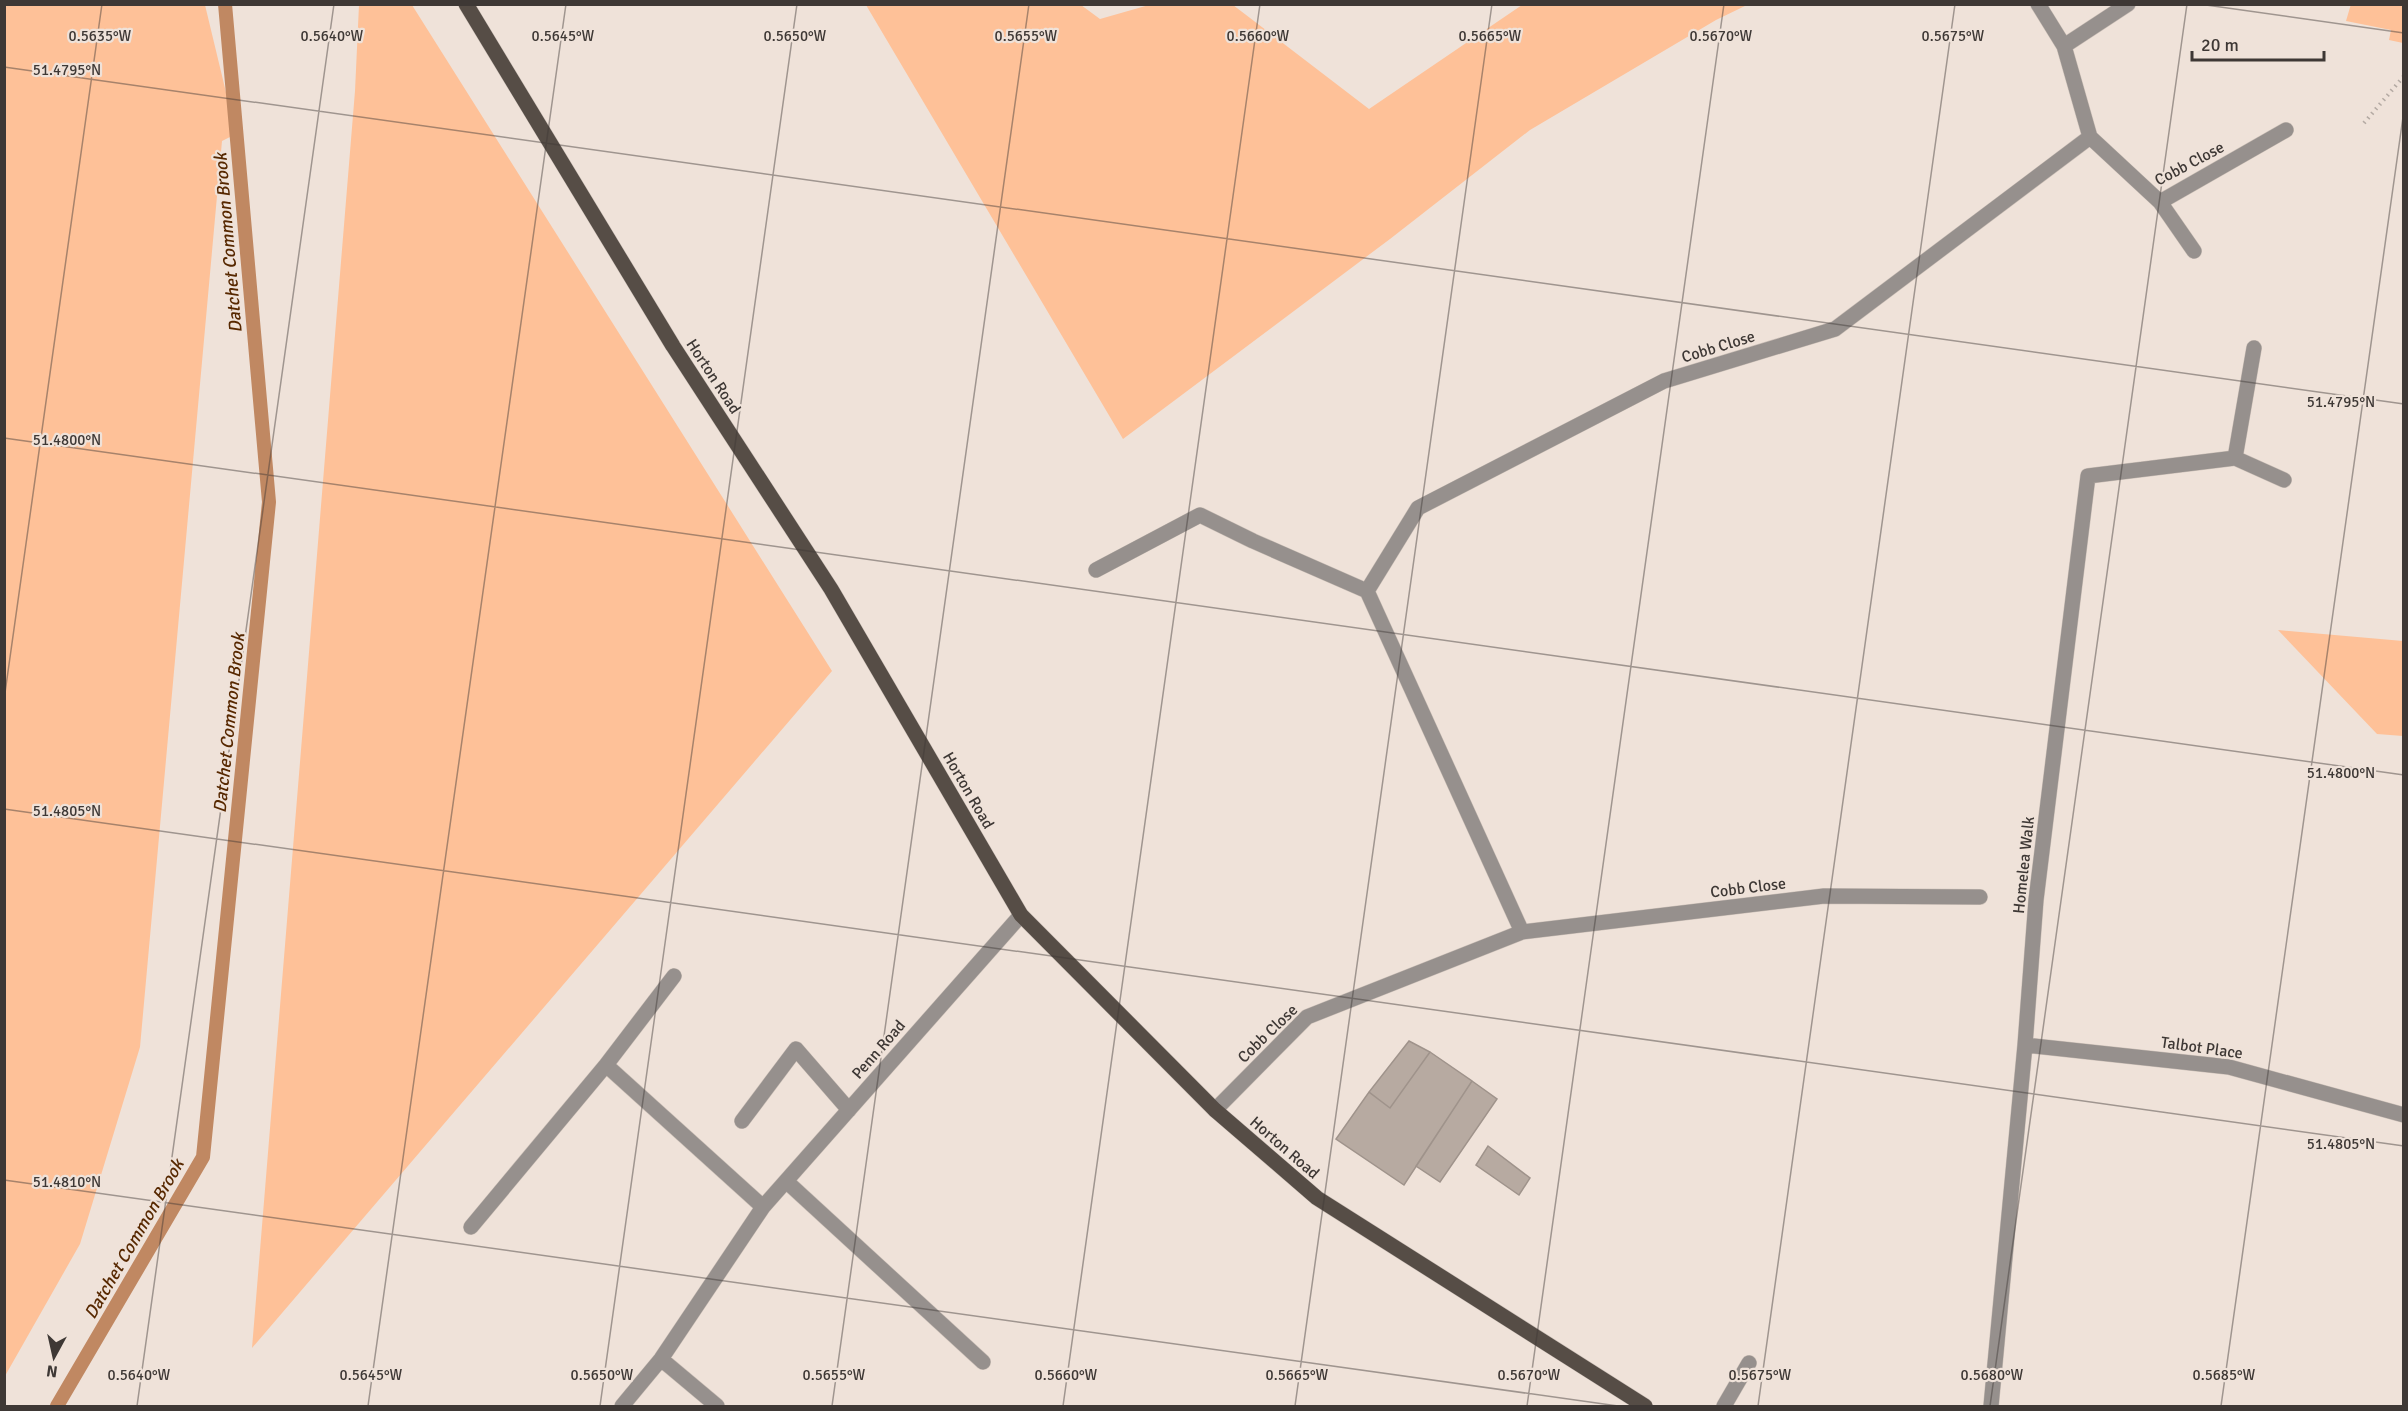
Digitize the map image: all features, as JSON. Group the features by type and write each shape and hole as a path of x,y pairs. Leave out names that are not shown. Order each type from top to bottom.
{"main road":[{"name":"Horton Road","path":"466,4 673,346 831,589 1021,915 1215,1110 1317,1198 1645,1407"}],"street":[{"path":"2038,4 2064,46 2090,137"},
{"path":"2064,46 2128,4"},
{"name":"Cobb Close","path":"1367,591 1418,507 1664,381 1835,329 2090,137 2160,202 2286,130"},
{"path":"2160,202 2194,251"},
{"path":"2254,348 2235,458 2284,480"},
{"name":"Homelea Walk","path":"1991,1407 2025,1045 2036,900 2088,476 2235,458"},
{"path":"1096,570 1200,515 1253,542 1367,591 1522,932"},
{"name":"Cobb Close","path":"1215,1110 1306,1017 1522,932 1824,896 1980,897"},
{"name":"Penn Road","path":"622,1407 661,1359 763,1207 1021,915"},
{"path":"471,1227 606,1065 674,976"},
{"name":"Talbot Place","path":"2025,1045 2229,1066 2403,1115"},
{"path":"742,1121 796,1049 849,1110"},
{"path":"606,1065 763,1207"},
{"path":"786,1181 983,1362"},
{"path":"661,1359 717,1407"},
{"path":"1724,1407 1749,1363"}],"path":[{"path":"2364,123 2403,76"}],"shaded area":[{"path":"5,4 205,5 236,134 222,141 140,1047 80,1244 5,1376"},
{"path":"2351,4 2403,5 2403,43 2389,40 2391,30 2346,21"},
{"path":"359,5 412,5 832,671 252,1348 355,91"},
{"path":"866,5 1081,5 1100,19 1149,5 1233,5 1369,109 1522,5 1747,5 1716,20 1530,130 1390,239 1123,439"},
{"path":"2278,630 2403,641 2403,736 2377,734"}],"building":[{"path":"1409,1041 1430,1052 1390,1108 1369,1092"},
{"path":"1430,1052 1472,1081 1404,1185 1336,1139 1369,1092 1390,1108"},
{"path":"1472,1081 1497,1099 1440,1182 1416,1166"},
{"path":"1488,1146 1530,1178 1519,1195 1476,1165"}],"waterway":[{"name":"Datchet Common Brook","path":"57,1406 203,1157 269,502 225,4"}]}
